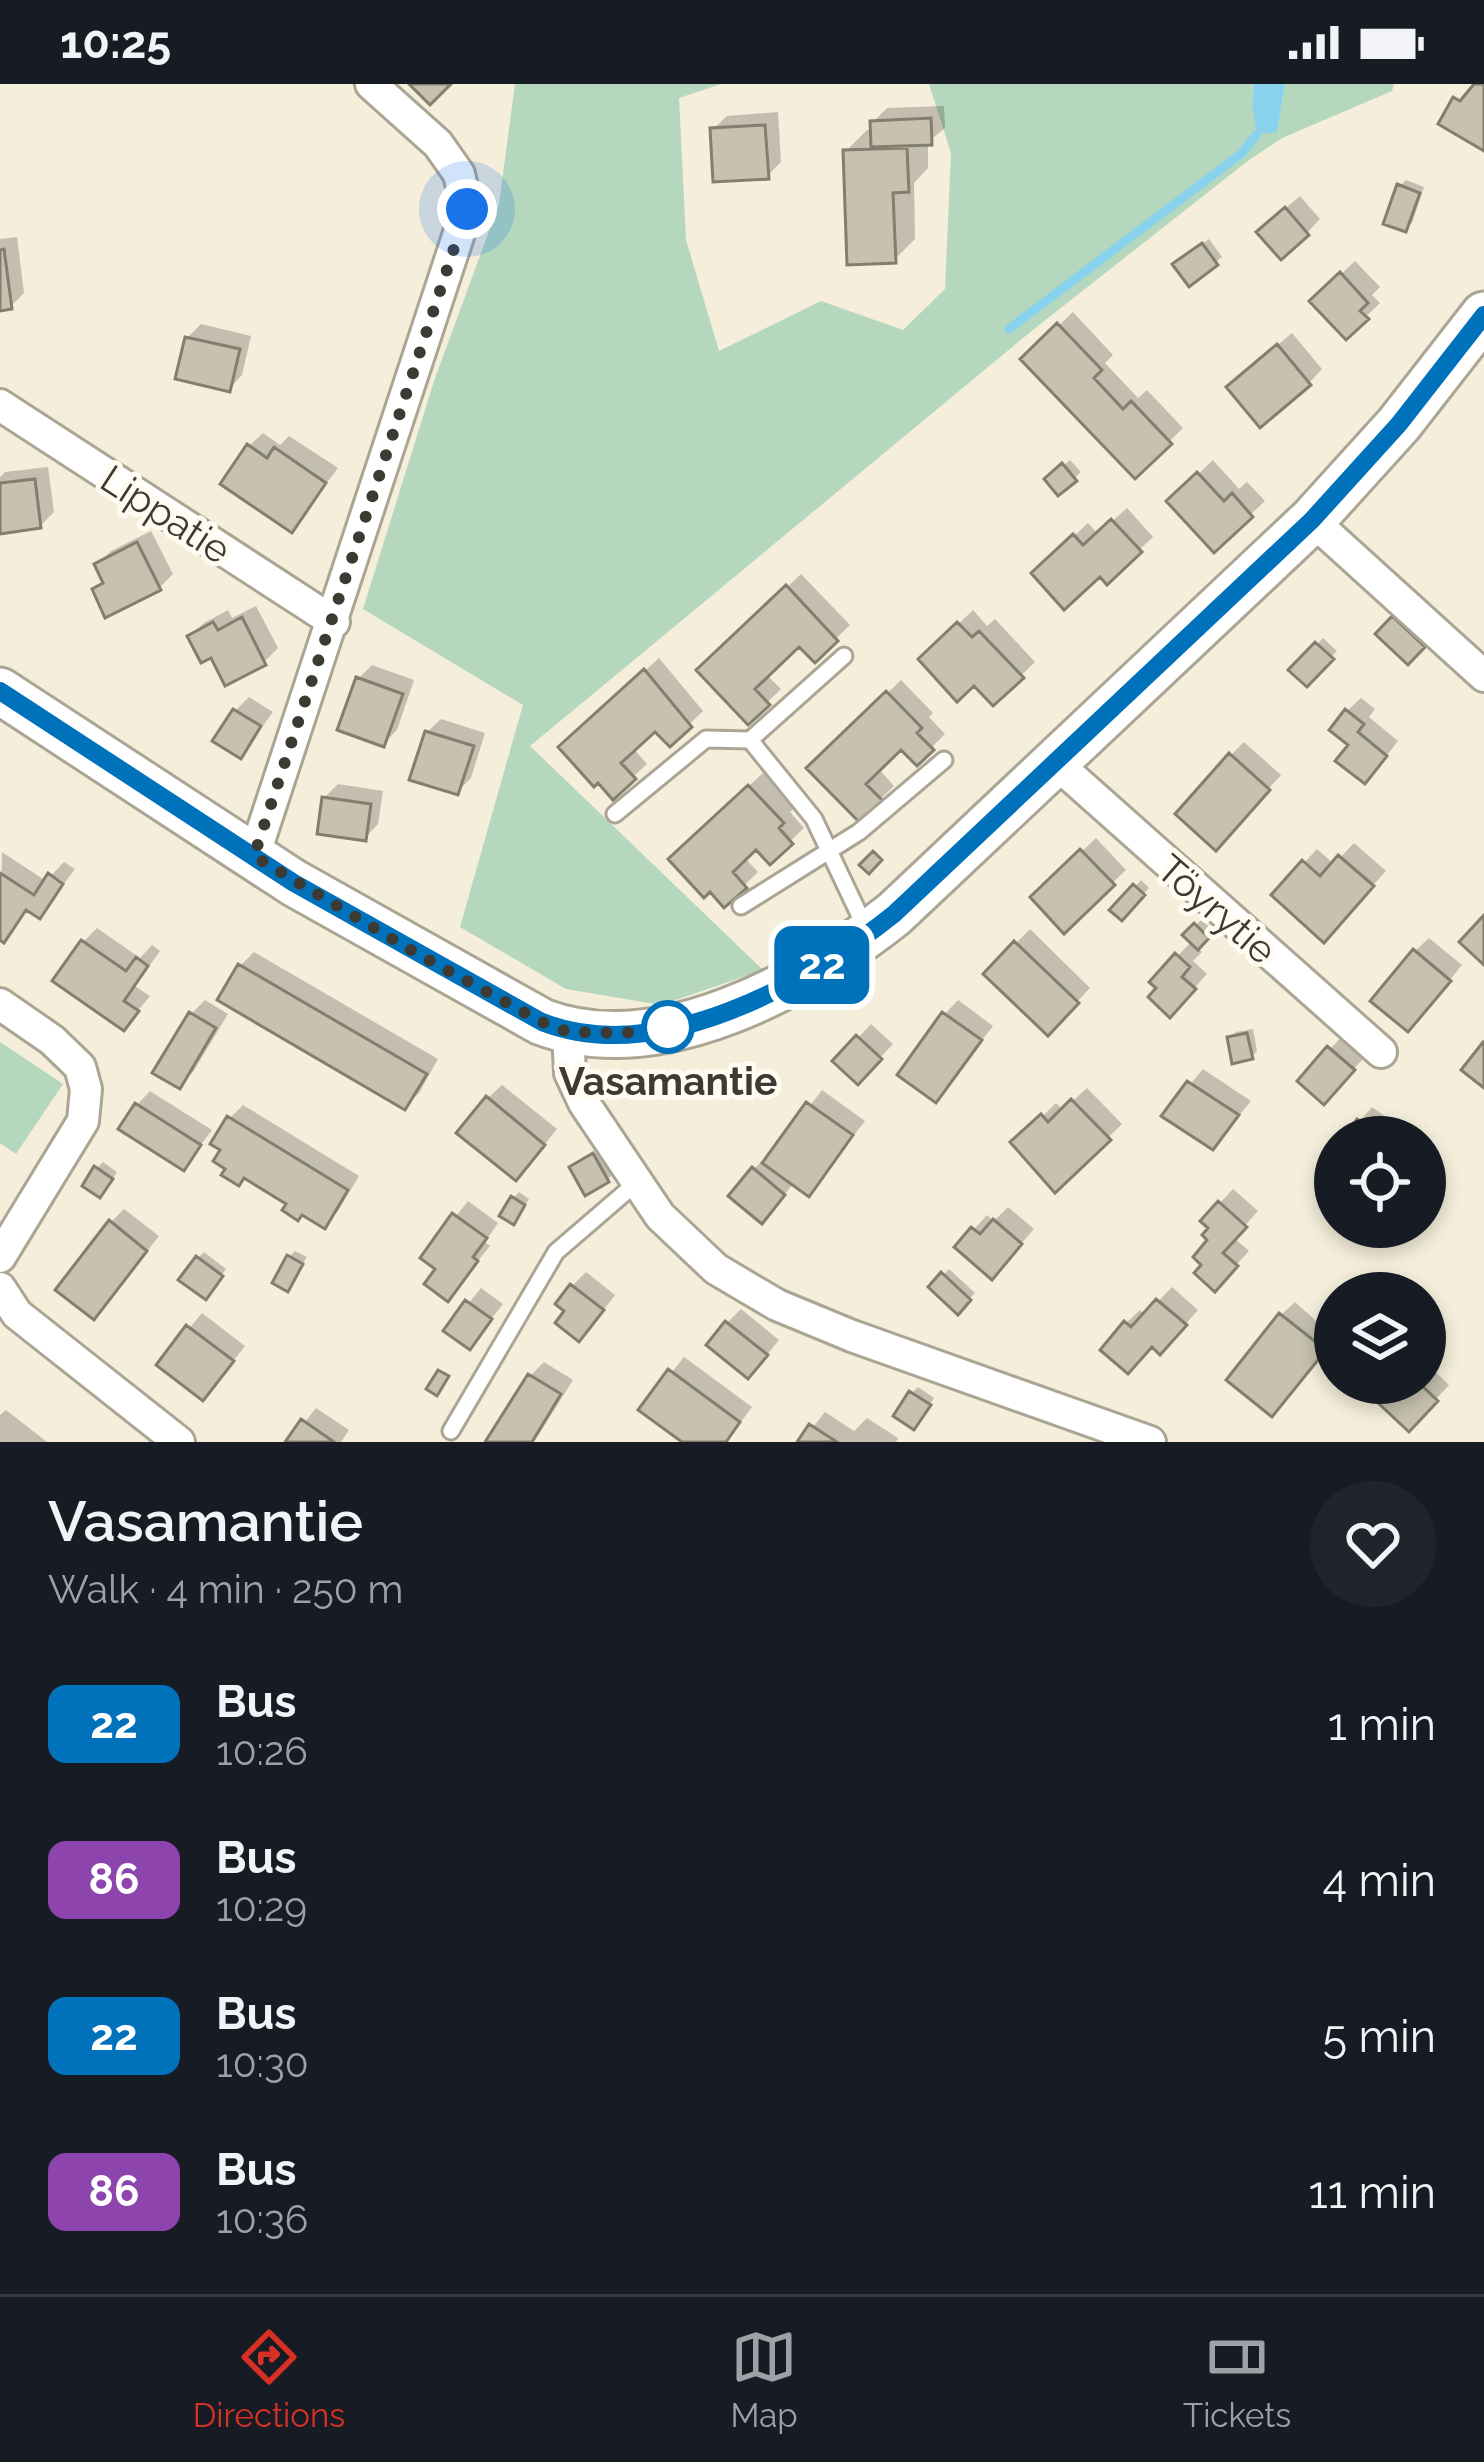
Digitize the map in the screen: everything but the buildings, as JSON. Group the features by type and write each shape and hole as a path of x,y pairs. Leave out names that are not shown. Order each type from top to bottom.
{"main road":[{"path":"0,691 254,856 542,1022 568,1032 625,1033 676,1026 780,989 869,934 1312,520 1399,424 1484,315"}],"street":[{"path":"254,856 467,209 459,174 438,144 371,84"},
{"name":"Lippatie","path":"0,405 334,622"},
{"path":"1312,520 1484,676"},
{"name":"Töyrytie","path":"1056,763 1381,1052"},
{"path":"0,1004 52,1040 80,1067 86,1089 82,1121 0,1257"},
{"path":"568,1032 570,1073 584,1103 635,1184 695,1253 777,1305 1137,1440"},
{"path":"0,1288 17,1314 179,1442"}],"lane":[{"path":"615,814 706,739 750,740 844,656"},
{"path":"750,740 814,819 869,934"},
{"path":"742,906 859,832 944,760"},
{"path":"451,1431 556,1252 635,1184"}],"green space":[{"path":"515,84 721,84 679,98 686,240 719,351 821,301 903,330 945,289 951,153 929,84 1254,84 1252,105 1277,131 1285,84 1394,84 1392,91 1282,138 1249,160 1034,329 530,746 763,970 661,1005 566,989 460,927 523,705 363,609 434,381 499,204"},
{"path":"0,1042 63,1084 16,1154 0,1143"}],"water":[{"path":"1254,84 1285,84 1277,132 1257,134"}],"waterway":[{"path":"1009,329 1242,153 1257,134"}],"bus line":[{"name":"22","path":"0,691 294,883 542,1022 568,1032 625,1033 676,1026 780,989 894,914 1312,520 1399,424 1484,315"}],"place":[{"name":"Vasamantie","path":"668,1027"}],"route":[{"path":"467,209 254,856 542,1022 568,1032 625,1033 676,1026 668,1027"}]}
